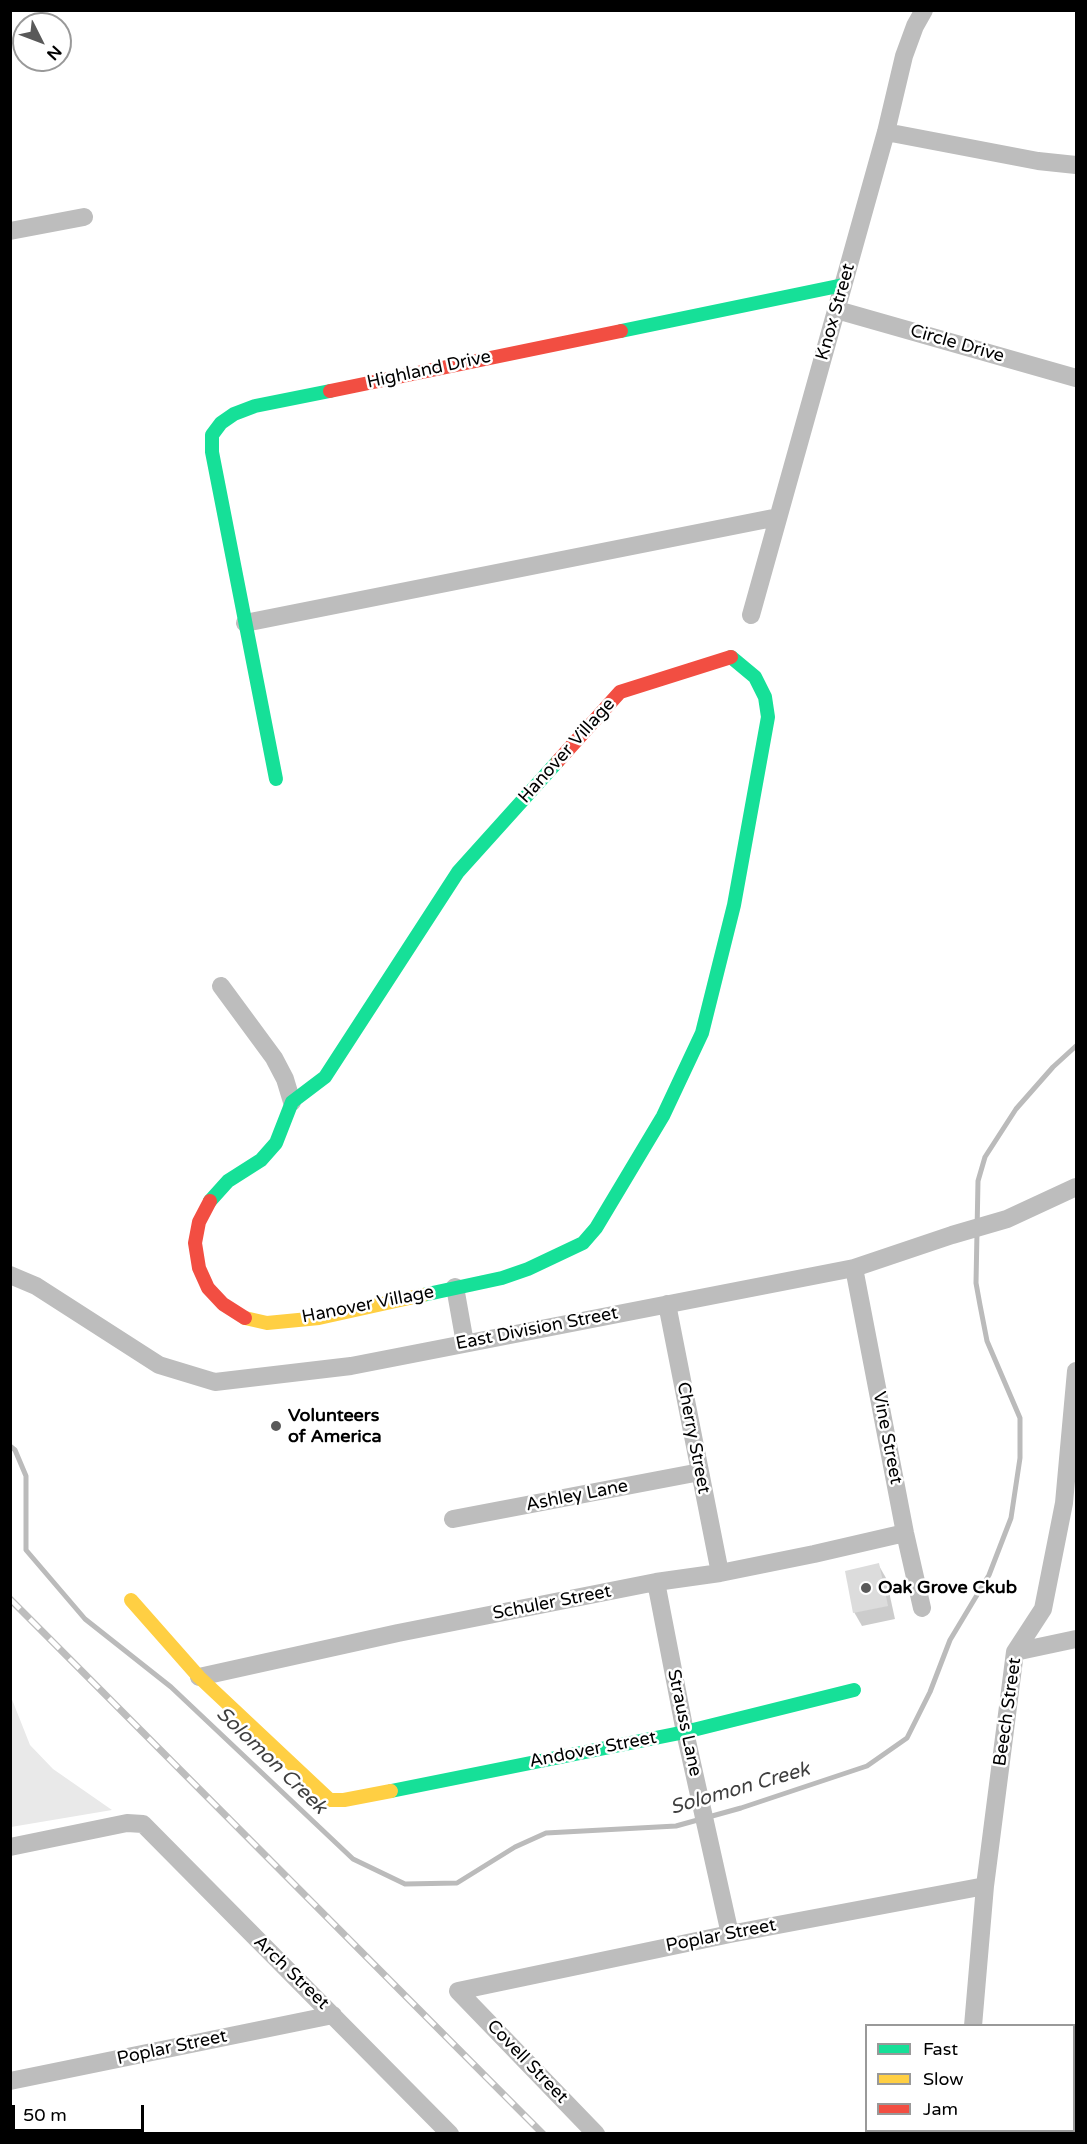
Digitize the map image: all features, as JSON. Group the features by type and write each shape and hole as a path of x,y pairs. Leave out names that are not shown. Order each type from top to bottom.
{"street":[{"name":"Knox Street","path":"751,615 886,132 904,56 915,26 924,10"},
{"path":"886,132 1038,161 1077,165"},
{"path":"10,231 84,218"},
{"name":"Highland Drive","path":"276,779 225,528 212,452 212,435 221,423 234,414 255,406 843,285"},
{"name":"Circle Drive","path":"837,310 1077,378"},
{"path":"245,623 778,516"},
{"name":"Hanover Village","path":"732,657 755,677 765,697 768,717 734,905 702,1033 663,1116 596,1228 583,1243 528,1269 502,1278 455,1287 319,1318 267,1323 245,1318 223,1304 208,1288 199,1268 195,1243 199,1222 212,1198 228,1181 261,1160 276,1143 292,1102 325,1077 458,872 620,692 732,657"},
{"path":"221,986 274,1058 285,1079 292,1102"},
{"name":"East Division Street","path":"10,1275 36,1286 159,1365 215,1382 351,1366 854,1268 1007,1219 1077,1187"},
{"name":"Vine Street","path":"854,1268 905,1533 922,1608"},
{"name":"Hanover Village","path":"455,1287 465,1342"},
{"name":"Cherry Street","path":"667,1304 720,1573"},
{"name":"Beech Street","path":"973,2024 985,1886 1015,1652 1043,1609 1064,1503 1077,1371"},
{"name":"Ashley Lane","path":"453,1519 700,1472"},
{"name":"Schuler Street","path":"199,1677 399,1633 656,1582 720,1573 905,1533"},
{"name":"Strauss Lane","path":"656,1582 684,1732 729,1934"},
{"path":"131,1600 199,1677"},
{"path":"1015,1652 1077,1639"},
{"name":"Andover Street","path":"199,1677 330,1800 356,1798 684,1732 854,1690"},
{"name":"Arch Street","path":"10,1847 127,1823 143,1824 450,2133"},
{"name":"Poplar Street","path":"458,1991 729,1934 985,1886"},
{"name":"Covell Street","path":"458,1991 596,2133"},
{"name":"Poplar Street","path":"10,2080 333,2015"}],"shaded area":[{"path":"11,1697 30,1745 53,1769 112,1810 11,1827"}],"building":[{"name":"Oak Grove Ckub","path":"879,1563 888,1606 853,1613 845,1571"}],"waterway":[{"name":"Solomon Creek","path":"10,1446 15,1450 26,1476 26,1550 85,1619 171,1687 353,1859 405,1884 457,1883 515,1847 546,1833 676,1826 741,1808 867,1766 907,1738 930,1692 950,1640 989,1575 1011,1518 1020,1458 1020,1418 987,1341 976,1283 978,1181 985,1157 1016,1109 1053,1067 1076,1046"}],"railway":[{"path":"10,1599 543,2134"}],"traffic: fast":[{"path":"621,331 843,285"},
{"path":"276,779 212,452 212,435 221,423 234,414 255,406 330,391"},
{"path":"423,1295 502,1278 528,1269 583,1243 596,1228 663,1116 702,1033 734,905 768,717 765,697 755,677 731,657"},
{"path":"210,1201 228,1181 261,1160 276,1143 292,1102 325,1077 458,872 558,761"},
{"path":"391,1791 685,1732 854,1690"}],"traffic: slow":[{"path":"245,1318 267,1323 319,1318 423,1295"},
{"path":"131,1600 199,1677 330,1800 344,1800 391,1791"}],"traffic: jam":[{"path":"330,391 621,331"},
{"path":"558,761 620,692 731,657"},
{"path":"210,1201 199,1222 195,1243 199,1268 208,1288 223,1304 245,1318"}],"place":[{"name":"Volunteers of America","path":"276,1426"},
{"name":"Oak Grove Ckub","path":"866,1588"}]}
